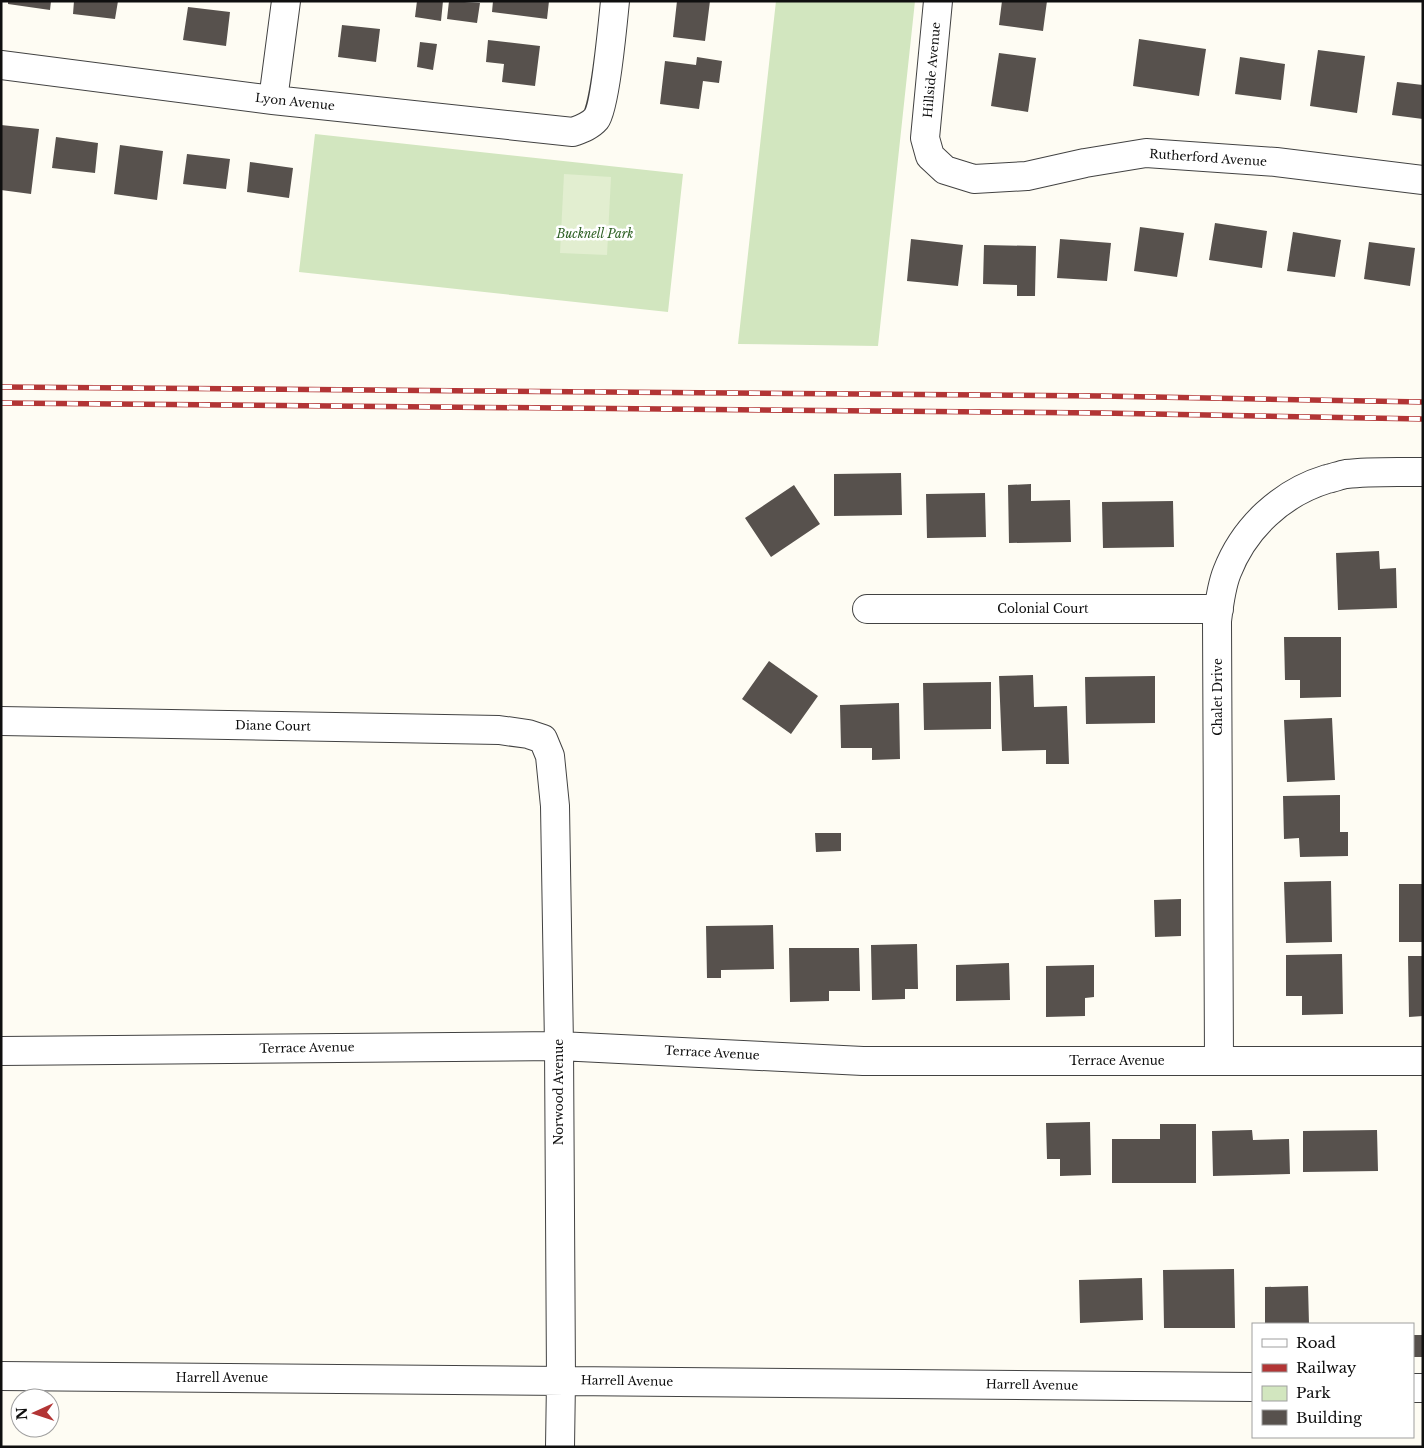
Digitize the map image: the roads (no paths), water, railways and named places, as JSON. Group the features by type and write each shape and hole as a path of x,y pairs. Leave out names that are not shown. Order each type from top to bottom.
{"street":[{"path":"273,100 286,1"},
{"name":"Lyon Avenue","path":"1,65 273,100 573,132 588,126 598,118 603,98 615,1"},
{"name":"Hillside Avenue","path":"925,138 938,1"},
{"name":"Rutherford Avenue","path":"925,138 930,156 945,170 974,178 1027,176 1085,163 1146,153 1276,162 1423,180"},
{"name":"Chalet Drive","path":"1219,1061 1217,621 1226,574 1240,545 1260,520 1284,499 1313,483 1344,475 1376,472 1423,472"},
{"name":"Colonial Court","path":"867,609 1219,609"},
{"name":"Diane Court","path":"1,721 499,730 528,734 543,739"},
{"name":"Norwood Avenue","path":"543,739 550,756 555,806 559,1046 560,1447"},
{"name":"Terrace Avenue","path":"1,1051 559,1046 863,1060 1423,1061"},
{"name":"Harrell Avenue","path":"1,1376 1252,1387"}],"railway":[{"path":"1,387 1101,396 1423,402"},
{"path":"1,403 1101,413 1423,419"}],"park label":[{"name":"Bucknell Park","path":"595,234"}]}
